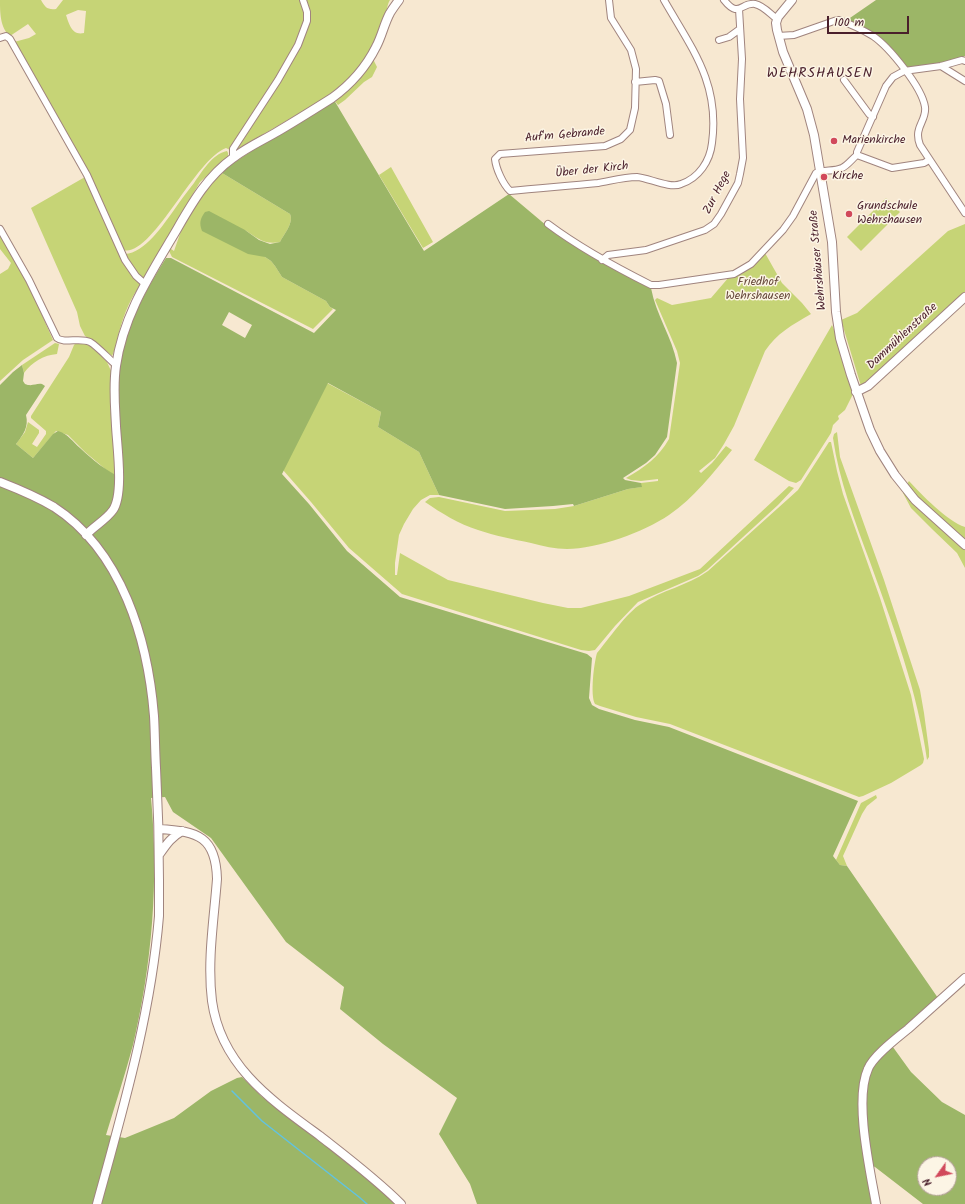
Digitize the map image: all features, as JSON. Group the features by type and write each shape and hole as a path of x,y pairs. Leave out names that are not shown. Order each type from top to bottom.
{"street":[{"path":"233,158 233,149 278,80 302,37 306,27 307,16 303,0"},
{"path":"86,535 112,511 116,504 119,475 114,382 116,365 124,329 145,284 200,191 214,174 233,158 332,98 346,87 366,64 377,46 390,13 398,0"},
{"name":"Auf'm Gebrande","path":"510,191 506,187 495,161 497,156 503,153 605,146 621,139 630,130 635,108 636,69 629,45 611,18 609,0"},
{"name":"Über der Kirch","path":"510,191 597,183 634,177 677,185 688,181 705,166 711,150 713,134 714,118 710,90 692,46 664,0"},
{"path":"724,0 735,9 751,4 756,5 770,12 777,19 792,0"},
{"name":"Zur Hege","path":"602,260 608,255 646,250 705,230 714,224 721,214 740,178 743,158 740,99 742,71 739,9"},
{"name":"Wehrshäuser Straße","path":"777,19 776,26 783,52 811,121 832,242 836,316 844,354 856,392 875,440 895,475 915,500 965,545"},
{"path":"778,36 794,35 840,20 872,35 885,47 918,90 923,101 925,112 917,136 920,145 964,211"},
{"path":"719,40 729,37 740,29"},
{"path":"0,38 6,36 10,39 39,93 81,164 125,260 136,276 145,284"},
{"path":"548,224 570,241 602,260 651,285 734,274 751,264 783,230 793,216 816,173 820,171 842,168 857,155 886,86 890,80 898,73 904,71 941,66 962,60 965,61"},
{"path":"941,66 965,81"},
{"path":"844,80 869,114 873,117"},
{"path":"635,82 658,81 666,104 670,135"},
{"path":"857,155 892,168 924,163 929,160"},
{"path":"0,229 26,274 57,338 60,340 74,339 90,342 116,365"},
{"name":"Dammühlenstraße","path":"856,392 868,386 965,297"},
{"path":"0,482 17,488 54,507 72,521 96,547 116,576 137,626 145,660 154,714 159,830 159,914 152,980 141,1035 98,1204"},
{"path":"159,830 183,831 197,836 211,849 216,862 217,880 210,979 212,1001 216,1017 228,1050 245,1074 264,1093 367,1172 401,1204"},
{"path":"159,855 167,843 175,835 183,831"},
{"path":"876,1204 864,1124 863,1086 868,1069 871,1063 892,1043 965,978"}],"green space":[{"path":"0,0 41,0 47,8 56,9 63,0 390,0 378,34 363,61 347,80 328,96 244,146 238,149 230,150 226,148 214,156 201,170 160,225 147,239 134,249 123,250 88,174 14,42 29,38 36,34 28,24 10,36 2,24","holes":["78,10 86,11 84,33 77,33 68,22 66,15"]},
{"path":"876,0 965,0 965,56 944,65 908,69 889,47 847,20"},
{"path":"373,59 377,67 372,77 364,82 338,105 334,100"},
{"path":"334,100 424,251 509,194 547,226 651,288 656,307 672,344 677,363 667,437 655,455 646,463 623,478 625,480 641,483 642,487 628,489 574,506 573,504 505,509 439,495 419,452 378,427 381,412 328,383 282,474 309,504 347,551 400,597 587,654 592,658 589,698 592,705 599,709 635,720 669,727 858,801 833,856 840,865 847,866 938,998 890,1043 911,1072 942,1102 965,1115 965,1204 923,1204 875,1167 867,1164 873,1204 477,1204 470,1184 439,1134 457,1098 383,1044 340,1009 344,987 286,942 211,838 173,812 165,797 151,798 154,891 145,984 133,1045 106,1135 125,1138 174,1118 211,1091 242,1077 261,1096 365,1175 395,1204 0,1204 0,385 22,365 24,373 23,381 25,384 42,384 45,386 26,415 26,427 16,444 33,458 53,434 58,431 68,436 100,465 122,478 118,376 123,350 132,322 144,296 166,258 171,258 314,333 336,310 330,307 326,301 282,277 271,261 265,257 248,254 202,231 200,221 205,212 209,211 245,230 259,240 270,244 280,242 290,225 290,214 222,173 223,170","holes":["229,312 252,325 245,338 222,325"]},
{"path":"227,151 228,157 200,182 143,279 141,279 125,254 140,249 153,237 208,164 217,156"},
{"path":"391,167 433,242 423,248 379,175"},
{"path":"222,173 290,214 290,225 280,242 265,242 245,230 265,257 275,266 282,277 326,301 333,309 313,329 172,257 169,251 171,249 174,251 181,231 198,201 210,184"},
{"path":"85,177 101,212 142,284 131,299 112,356 94,341 85,336 80,326 77,312 31,208"},
{"path":"886,198 900,212 861,251 847,237"},
{"path":"965,224 965,294 861,386 841,320 857,313 948,231"},
{"path":"0,234 27,281 53,340 23,360 0,381 0,274 8,269 11,263 0,249"},
{"name":"Friedhof Wehrshausen","path":"765,253 782,283 811,314 780,334 765,351 734,426 715,458 699,471 701,473 712,463 726,446 732,450 695,493 669,515 634,533 606,543 579,548 562,549 478,530 450,518 425,502 430,498 439,497 505,511 555,509 574,506 628,489 641,487 641,483 658,481 658,479 641,481 626,478 650,462 665,446 669,439 680,363 677,351 655,300 657,298 672,305 711,298 729,277"},
{"path":"832,325 840,344 853,394 845,410 838,416 839,419 833,425 831,433 801,480 796,483 789,481 754,460"},
{"path":"55,343 59,344 57,354 47,356 39,360 24,373 22,365"},
{"path":"76,343 87,344 97,352 107,362 112,373 110,402 116,475 110,473 85,452 68,435 56,431 33,458 16,444 25,432 28,422 39,430 39,433 32,444 37,447 46,434 46,431 31,418 31,416 69,357"},
{"path":"327,383 381,412 378,427 419,452 439,495 430,495 421,500 413,509 404,524 399,535 395,575 397,575 400,553 448,580 543,603 568,608 581,608 629,596 700,569 789,486 794,488 778,505 707,570 698,576 638,602 595,650 581,650 402,594 349,548 283,470"},
{"path":"837,432 840,457 884,580 920,690 929,750 929,757 927,760 918,709 904,660 843,485 833,438 834,434"},
{"path":"829,442 831,442 843,494 880,598 911,695 924,759 921,765 891,783 859,797 670,724 636,717 600,706 595,704 593,694 594,671 597,653 630,613 649,599 692,581 708,571 798,490"},
{"path":"909,481 943,514 965,527 965,568 957,553 911,508 903,493 903,490"},
{"path":"876,795 877,798 867,806 862,814 843,856 847,866 840,865 836,860 861,803"}],"waterway":[{"path":"232,1091 262,1121 367,1204"}],"place":[{"name":"Marienkirche","path":"834,141"},
{"name":"Kirche","path":"824,177"},
{"name":"Grundschule Wehrshausen","path":"849,214"}],"district":[{"name":"WEHRSHAUSEN","path":"820,75"}]}
